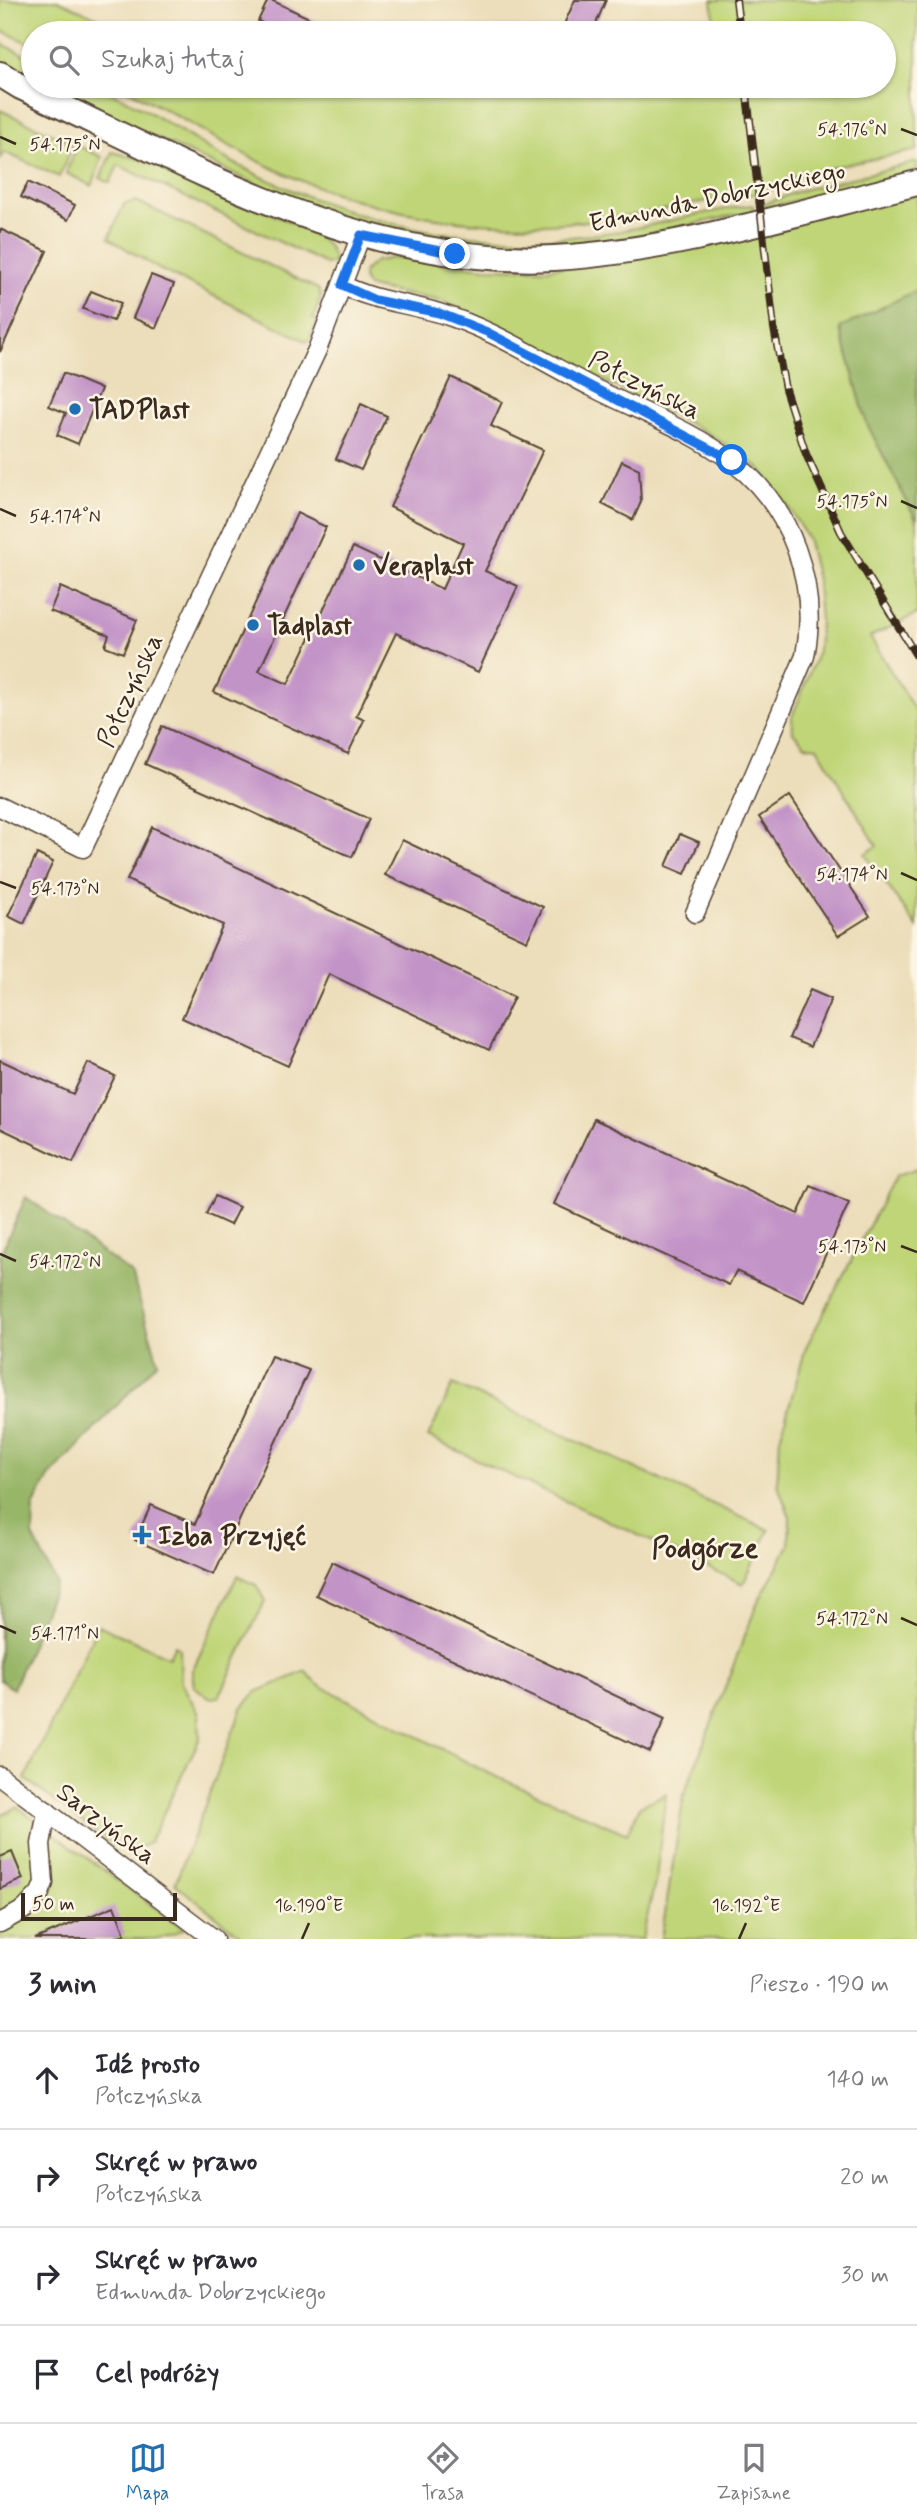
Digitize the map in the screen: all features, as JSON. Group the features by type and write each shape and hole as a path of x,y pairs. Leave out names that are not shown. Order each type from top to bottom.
{"main road":[{"name":"Edmunda Dobrzyckiego","path":"45,98 301,216 361,235 426,250 476,256 519,258 587,255 670,242 917,183"}],"street":[{"name":"Połczyńska","path":"0,807 83,848 317,350 361,235"},
{"name":"Połczyńska","path":"342,285 375,300 439,313 487,332 707,445 754,479 788,529 801,562 808,597 810,618 805,656 695,913"},
{"name":"Sarzyńska","path":"0,1776 214,1939"},
{"path":"0,1923 25,1909 40,1893 44,1883 41,1844 47,1811"}],"green space":[{"path":"0,0 58,0 104,21 21,21 21,40 0,30"},
{"path":"712,0 917,0 917,150 798,176 763,192 602,220 552,224 454,221 354,199 302,181 255,160 142,98 896,98 896,21 715,21"},
{"path":"2,44 21,53 21,74 0,64"},
{"path":"70,98 122,98 232,162 273,182 377,220 444,233 512,239 580,236 648,226 735,207 753,205 754,211 611,242 505,247 451,242 343,218 254,183"},
{"path":"0,110 70,142 72,147 59,177 4,152 0,160"},
{"path":"81,147 102,157 92,186 66,173 76,149"},
{"path":"112,152 161,165 315,233 329,247 335,263 326,264 118,165 110,183 100,178"},
{"path":"917,162 917,171 765,208 764,204 802,190"},
{"path":"917,195 917,290 840,329 867,424 917,521 917,614 870,637 917,714 917,927 865,854 877,846 817,747 805,745 793,732 792,717 818,651 820,622 817,580 807,538 786,503 761,470 739,452 698,428 472,314 442,301 368,287 363,279 364,271 376,261 400,257 485,268 548,269"},
{"path":"136,201 318,289 321,297 313,318 318,321 308,342 159,269 109,238 124,204"},
{"path":"917,290 917,521 867,424 840,328"},
{"path":"917,1169 917,1939 661,1939 684,1795 757,1604 789,1545 790,1517 777,1483 780,1438 806,1347 895,1176"},
{"path":"26,1197 132,1274 158,1362 49,1477 34,1505 33,1536 56,1583 13,1689 0,1680 0,1255"},
{"path":"453,1384 769,1530 743,1584 428,1437"},
{"path":"237,1576 256,1585 265,1601 219,1697 209,1698 194,1686 192,1671"},
{"path":"98,1625 169,1657 175,1645 180,1649 181,1682 199,1714 200,1738 149,1843 135,1848 111,1843 25,1779"},
{"path":"306,1671 317,1684 486,1772 627,1834 640,1806 666,1794 656,1878 642,1939 245,1939 175,1884 242,1708 256,1692"},
{"path":"18,1807 184,1929 160,1939 0,1939 0,1815"}],"building":[{"path":"268,0 271,0 316,21 258,21"},
{"path":"575,0 606,0 597,21 565,21"},
{"path":"28,182 75,205 68,220 21,197"},
{"path":"0,229 47,251 0,352"},
{"path":"151,275 174,284 156,328 133,318"},
{"path":"91,291 121,303 113,321 83,309"},
{"name":"TADPlast","path":"63,373 101,389 78,444 57,435 66,413 49,406"},
{"path":"451,377 502,402 491,426 543,450 485,571 518,586 478,672 396,633 356,716 364,720 348,754 214,692 297,513 326,527 259,671 288,684 353,547 442,589 463,543 390,507"},
{"path":"361,404 387,416 361,470 336,459"},
{"path":"622,461 639,469 641,502 633,520 602,504"},
{"path":"60,587 137,620 123,653 105,646 109,635 50,611"},
{"path":"162,726 369,819 352,857 145,764"},
{"path":"790,796 870,916 838,936 759,817"},
{"path":"152,827 514,997 489,1050 329,974 288,1066 182,1018 223,925 127,880"},
{"path":"680,834 699,842 685,874 666,866"},
{"path":"402,840 543,907 527,941 385,875"},
{"path":"37,854 53,862 24,924 8,916"},
{"path":"810,990 831,999 810,1047 789,1038"},
{"path":"0,1060 73,1094 88,1063 115,1076 73,1163 0,1128"},
{"path":"594,1119 798,1214 811,1186 849,1203 804,1302 736,1271 729,1285 554,1204"},
{"path":"215,1196 239,1207 230,1225 206,1214"},
{"path":"271,1356 309,1370 214,1575 135,1540 151,1505 195,1524"},
{"path":"332,1562 665,1719 650,1752 316,1595"},
{"path":"12,1852 23,1879 0,1889 0,1857"},
{"path":"114,1906 125,1934 112,1939 35,1939"}],"railway":[{"path":"736,0 739,21"},
{"path":"747,98 774,328 785,389 806,454 841,532 917,657"}],"place":[{"name":"TADPlast","path":"75,409"},
{"name":"Veraplast","path":"359,565"},
{"name":"Tadplast","path":"253,625"},
{"name":"Izba Przyjęć","path":"142,1535"}],"district":[{"name":"Podgórze","path":"705,1547"}],"route":[{"path":"455,254 361,235 342,285 375,300 439,313 487,332 732,460"}]}
